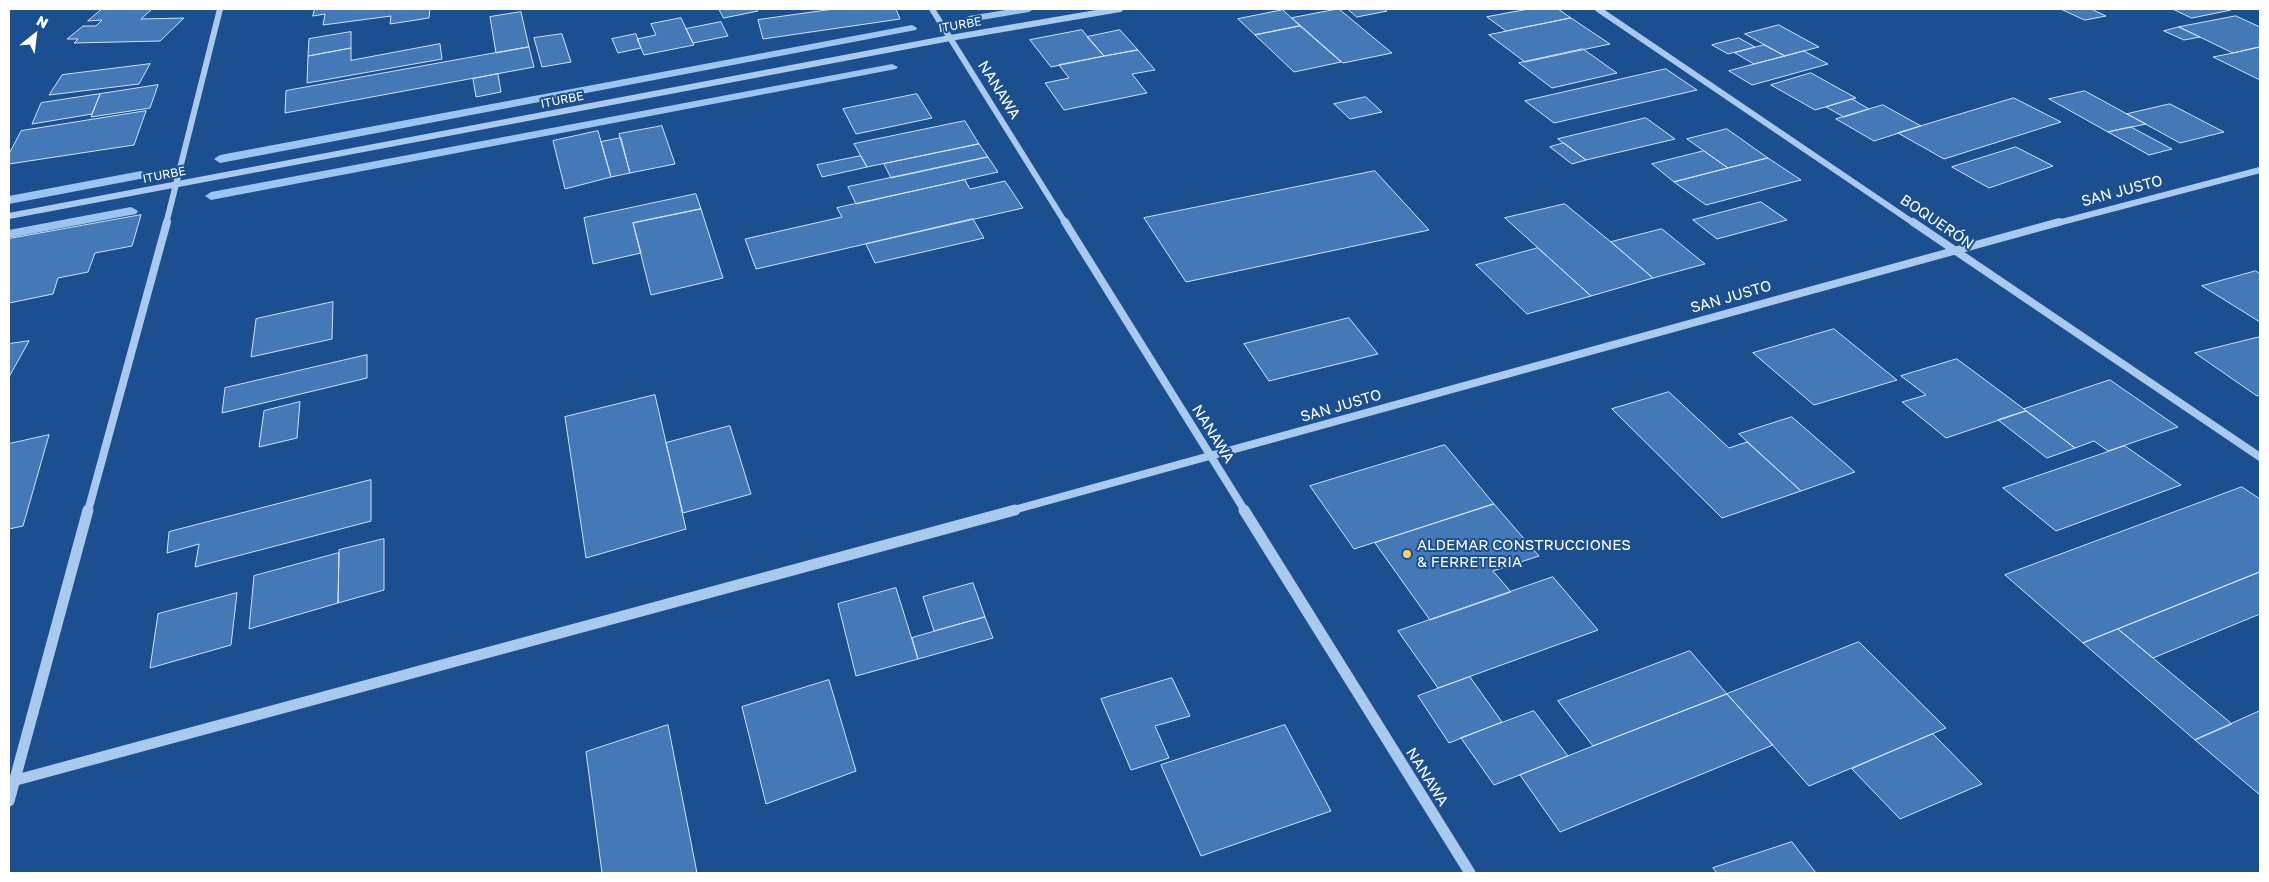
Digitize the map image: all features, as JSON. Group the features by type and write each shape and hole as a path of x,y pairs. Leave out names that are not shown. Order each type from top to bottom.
{"street":[{"path":"9,801 12,781 177,184 220,9"},
{"name":"NANAWA","path":"932,9 1470,873"},
{"name":"ITURBE","path":"9,216 950,38 1120,9"},
{"name":"BOQUERÓN","path":"1598,9 2260,457"},
{"name":"SAN JUSTO","path":"1211,457 1954,250 2260,170"},
{"path":"12,781 1211,457"}],"building":[{"path":"102,9 152,9 141,19 184,18 160,41 74,43 78,39 67,39 83,26 96,26 102,20 88,21"},
{"path":"315,9 430,9 429,18 390,24 391,16 323,25 325,14 313,16"},
{"path":"719,9 757,9 758,11 724,18"},
{"path":"834,9 896,9 900,19 763,39 758,20"},
{"path":"1339,9 1392,53 1343,63 1292,18"},
{"path":"1348,9 1384,9 1387,11 1357,17"},
{"path":"1529,9 1558,9 1571,18 1506,31 1487,17"},
{"path":"2061,9 2091,9 2106,16 2085,20"},
{"path":"2173,9 2228,9 2231,10 2192,18"},
{"path":"1283,10 1300,26 1255,35 1238,19"},
{"path":"521,12 529,47 496,53 490,17"},
{"path":"2236,16 2260,27 2260,47 2233,53 2179,27"},
{"path":"681,18 694,45 644,55 637,39 656,35 651,24"},
{"path":"1571,18 1610,44 1525,62 1489,35"},
{"path":"721,22 728,36 693,43 686,29"},
{"path":"1779,25 1819,47 1785,56 1745,34"},
{"path":"1300,26 1341,62 1294,72 1255,35"},
{"path":"2179,27 2200,37 2184,40 2164,31"},
{"path":"1082,30 1104,56 1051,67 1030,40"},
{"path":"1120,30 1138,50 1104,56 1087,37"},
{"path":"351,32 351,48 308,56 309,39"},
{"path":"562,34 571,62 542,67 534,38"},
{"path":"636,34 641,48 618,53 612,39"},
{"path":"1739,38 1755,47 1728,54 1712,45"},
{"path":"440,44 442,59 307,83 308,56 351,48 351,60"},
{"path":"1764,45 1785,56 1754,64 1735,53"},
{"path":"529,47 534,67 285,113 286,91"},
{"path":"2260,47 2260,80 2213,57 2233,53"},
{"path":"1583,49 1617,73 1552,88 1519,63"},
{"path":"1138,50 1155,70 1132,74 1147,93 1064,110 1045,83 1069,78 1059,65"},
{"path":"1804,51 1828,64 1752,85 1729,71"},
{"path":"150,64 139,84 49,95 62,75"},
{"path":"1666,69 1697,90 1554,123 1525,101"},
{"path":"1811,73 1856,98 1815,110 1771,85"},
{"path":"498,74 501,92 476,97 473,79"},
{"path":"158,85 150,108 91,117 100,94"},
{"path":"2085,91 2146,124 2108,132 2049,99"},
{"path":"100,94 92,114 32,124 41,103"},
{"path":"917,94 932,118 856,134 843,109"},
{"path":"1366,97 1382,112 1350,119 1334,104"},
{"path":"2014,98 2061,122 1944,159 1898,133"},
{"path":"1852,99 1869,109 1844,117 1826,107"},
{"path":"2170,104 2224,132 2180,143 2127,114"},
{"path":"1883,105 1921,126 1874,141 1836,119"},
{"path":"146,111 134,145 9,164 9,154 21,131"},
{"path":"1646,118 1675,139 1586,160 1558,139"},
{"path":"965,121 979,144 867,167 854,144"},
{"path":"662,126 675,164 630,173 619,134"},
{"path":"2131,127 2172,149 2149,155 2108,132"},
{"path":"1727,129 1768,158 1728,168 1687,139"},
{"path":"598,131 611,177 565,189 553,141"},
{"path":"621,138 630,173 611,177 601,142"},
{"path":"1564,143 1586,160 1572,164 1550,147"},
{"path":"979,144 988,157 891,178 884,164"},
{"path":"2016,147 2053,166 1989,188 1952,167"},
{"path":"1704,151 1728,168 1674,182 1652,164"},
{"path":"861,156 867,167 822,177 817,165"},
{"path":"988,157 998,172 856,204 848,187"},
{"path":"1768,158 1801,180 1706,205 1674,182"},
{"path":"1375,171 1429,230 1186,282 1144,218"},
{"path":"965,180 970,189 1005,181 1023,208 756,269 745,239 842,217 837,208"},
{"path":"696,194 701,209 633,223 641,253 593,264 584,218"},
{"path":"1761,202 1787,220 1717,239 1693,220"},
{"path":"1565,204 1653,278 1591,296 1505,218"},
{"path":"701,209 723,278 651,295 633,223"},
{"path":"141,215 132,246 95,253 88,272 58,278 53,294 9,303 9,239"},
{"path":"973,219 984,238 875,263 866,244"},
{"path":"1662,229 1705,264 1653,278 1611,242"},
{"path":"1538,248 1591,296 1527,314 1476,265"},
{"path":"2256,271 2260,274 2260,322 2202,286"},
{"path":"333,302 332,339 251,357 256,319"},
{"path":"1349,318 1378,354 1269,381 1244,344"},
{"path":"1834,329 1897,380 1814,405 1753,353"},
{"path":"2260,337 2260,395 2257,396 2195,353"},
{"path":"29,341 9,377 9,344"},
{"path":"367,355 367,378 222,413 225,388"},
{"path":"1957,359 2026,411 1946,438 1902,402 1926,395 1901,376"},
{"path":"2110,380 2178,427 2108,451 2094,441 2075,448 2024,409"},
{"path":"1669,392 1729,448 1747,442 1801,491 1722,518 1612,409"},
{"path":"655,395 686,529 586,558 565,417"},
{"path":"300,402 297,438 259,447 264,411"},
{"path":"2026,411 2075,448 2047,458 1998,420"},
{"path":"1792,417 1855,472 1801,491 1739,434"},
{"path":"730,426 751,494 683,513 666,443"},
{"path":"49,435 23,526 9,529 9,444"},
{"path":"1445,445 1494,504 1354,549 1310,486"},
{"path":"2125,446 2181,485 2056,531 2003,488"},
{"path":"371,480 371,521 195,567 199,544 167,553 169,532"},
{"path":"2242,487 2260,499 2260,572 2083,643 2005,575"},
{"path":"1494,504 1539,556 1493,571 1511,592 1430,620 1375,543"},
{"path":"384,539 384,590 338,603 339,550"},
{"path":"339,553 338,603 249,629 254,576"},
{"path":"2260,572 2260,614 2153,658 2118,629"},
{"path":"1553,577 1598,630 1438,688 1398,631"},
{"path":"973,583 985,617 934,631 923,597"},
{"path":"896,588 918,659 856,676 838,604"},
{"path":"237,593 231,645 150,668 158,614"},
{"path":"985,617 993,638 918,659 912,638"},
{"path":"2118,629 2232,724 2195,740 2083,643"},
{"path":"1859,642 1946,728 1809,786 1727,694"},
{"path":"1690,651 1727,694 1593,746 1558,701"},
{"path":"1470,677 1502,722 1449,743 1418,696"},
{"path":"1172,678 1190,716 1155,726 1169,758 1131,770 1101,699"},
{"path":"829,680 856,771 766,804 742,707"},
{"path":"1727,694 1773,745 1560,832 1520,775"},
{"path":"1534,711 1568,756 1494,785 1461,738"},
{"path":"2260,711 2260,795 2195,740"},
{"path":"668,725 697,873 602,873 586,752"},
{"path":"1285,725 1331,811 1201,856 1161,765"},
{"path":"1933,734 1982,784 1900,819 1852,769"},
{"path":"1792,842 1816,873 1717,873 1713,868"}],"waterway":[{"path":"969,19 1029,9"},
{"path":"220,159 912,28"},
{"path":"211,196 892,67"},
{"path":"9,200 141,175"},
{"path":"9,234 131,211"}],"place":[{"name":"ALDEMAR CONSTRUCCIONES & FERRETERIA","path":"1407,554"}]}
